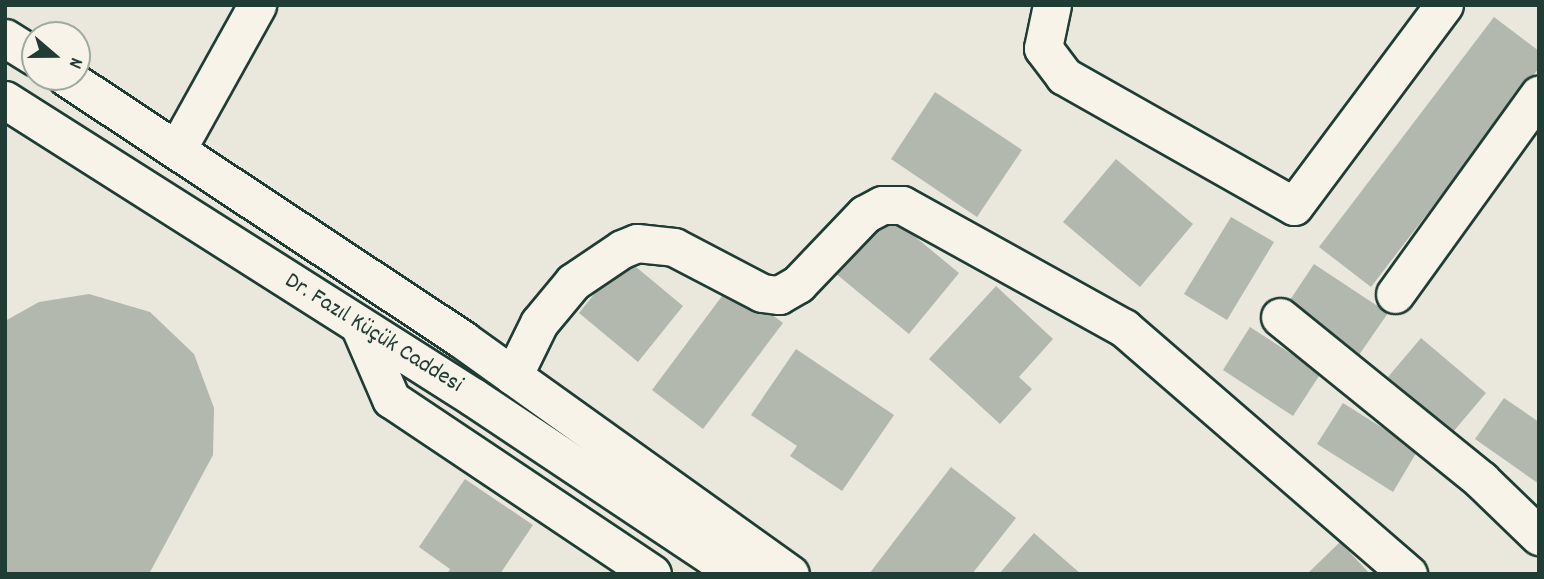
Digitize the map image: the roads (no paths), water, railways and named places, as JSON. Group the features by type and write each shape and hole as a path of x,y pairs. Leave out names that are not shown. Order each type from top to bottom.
{"street":[{"path":"177,149 257,5"},
{"path":"1052,5 1043,48 1064,76 1294,206 1444,5"},
{"path":"5,38 21,48"},
{"path":"88,91 513,376 790,574"},
{"path":"1395,294 1539,94"},
{"name":"Dr. Fazıl Küçük Caddesi","path":"5,100 359,325 738,574"},
{"path":"513,376 539,323 573,282 621,249 637,243 674,247 762,293 779,295 799,284 865,214 882,205 902,205 1124,328 1408,574"},
{"path":"1280,317 1482,480 1539,536"},
{"path":"359,325 391,399 652,574"}]}
